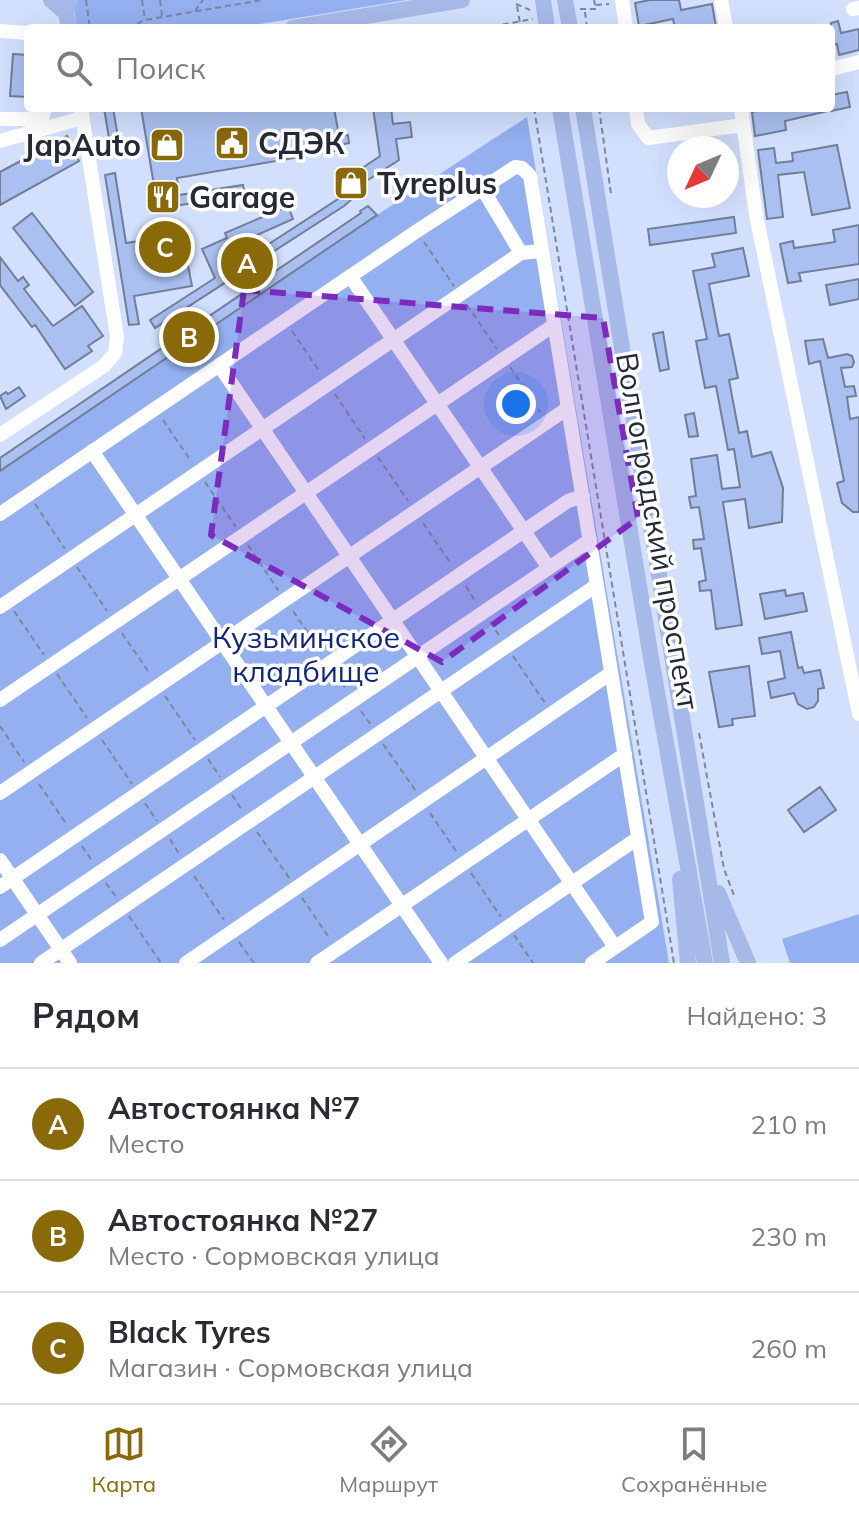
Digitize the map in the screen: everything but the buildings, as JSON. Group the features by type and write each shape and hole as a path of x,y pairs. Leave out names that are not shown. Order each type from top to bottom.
{"main road":[{"path":"51,0 68,14"},
{"path":"317,24 462,0"},
{"path":"541,24 543,0"},
{"path":"565,0 569,24"},
{"name":"Волгоградский проспект","path":"561,112 635,566 705,963"},
{"name":"Волгоградский проспект","path":"584,112 722,963"},
{"path":"681,825 679,868 688,963"},
{"path":"708,870 748,963"}],"street":[{"path":"721,0 725,24"},
{"path":"622,1 625,24"},
{"path":"0,31 24,33"},
{"path":"835,68 859,62"},
{"path":"0,119 42,119 44,112"},
{"path":"636,112 638,124 648,138 743,125"},
{"path":"741,112 756,215 858,704"},
{"path":"0,141 81,113 82,144 117,337 115,353 104,366 0,435"},
{"path":"0,514 417,231 515,167 522,168 530,176 652,922 592,963"},
{"path":"482,188 521,253"},
{"path":"4,605 521,253 542,251"},
{"path":"350,276 549,568"},
{"path":"0,700 554,325"},
{"path":"117,337 133,336"},
{"path":"219,365 615,947"},
{"path":"0,793 568,408"},
{"path":"92,451 441,963"},
{"path":"6,883 523,531 568,501 583,496"},
{"path":"0,940 590,540"},
{"path":"41,963 597,585"},
{"path":"186,963 611,673"},
{"path":"317,963 625,754"},
{"path":"455,963 638,838"},
{"path":"0,860 6,883 38,915 70,963"}],"path":[{"path":"86,0 89,24"},
{"path":"142,0 145,20"},
{"path":"160,0 163,17"},
{"path":"195,11 203,0"},
{"path":"136,24 238,2 262,0"},
{"path":"580,9 596,9 594,0"},
{"path":"595,6 622,1"},
{"path":"520,24 516,4 533,11 541,24"},
{"path":"585,11 587,24"},
{"path":"504,24 519,21 541,24"},
{"path":"535,112 674,963"},
{"path":"600,112 612,203"},
{"path":"417,231 547,421"},
{"path":"155,409 533,963"},
{"path":"28,495 337,949"},
{"path":"4,605 51,665 254,963"},
{"path":"699,734 724,869 739,909"}],"highlighted area":[{"path":"244,290 603,318 638,518 442,662 211,535"}],"green space":[{"path":"73,0 407,0 260,24 76,24"},
{"name":"Кузьминское кладбище","path":"527,117 669,963 0,963 0,471"},
{"path":"859,914 859,963 790,963 782,939"}],"place":[{"name":"СДЭК","path":"232,143"},
{"name":"JapAuto","path":"167,145"},
{"name":"Tyreplus","path":"351,183"},
{"name":"Garage","path":"163,197"},
{"name":"Black Tyres","path":"165,247"},
{"name":"Автостоянка №7","path":"247,263"},
{"name":"Автостоянка №27","path":"189,337"}]}
